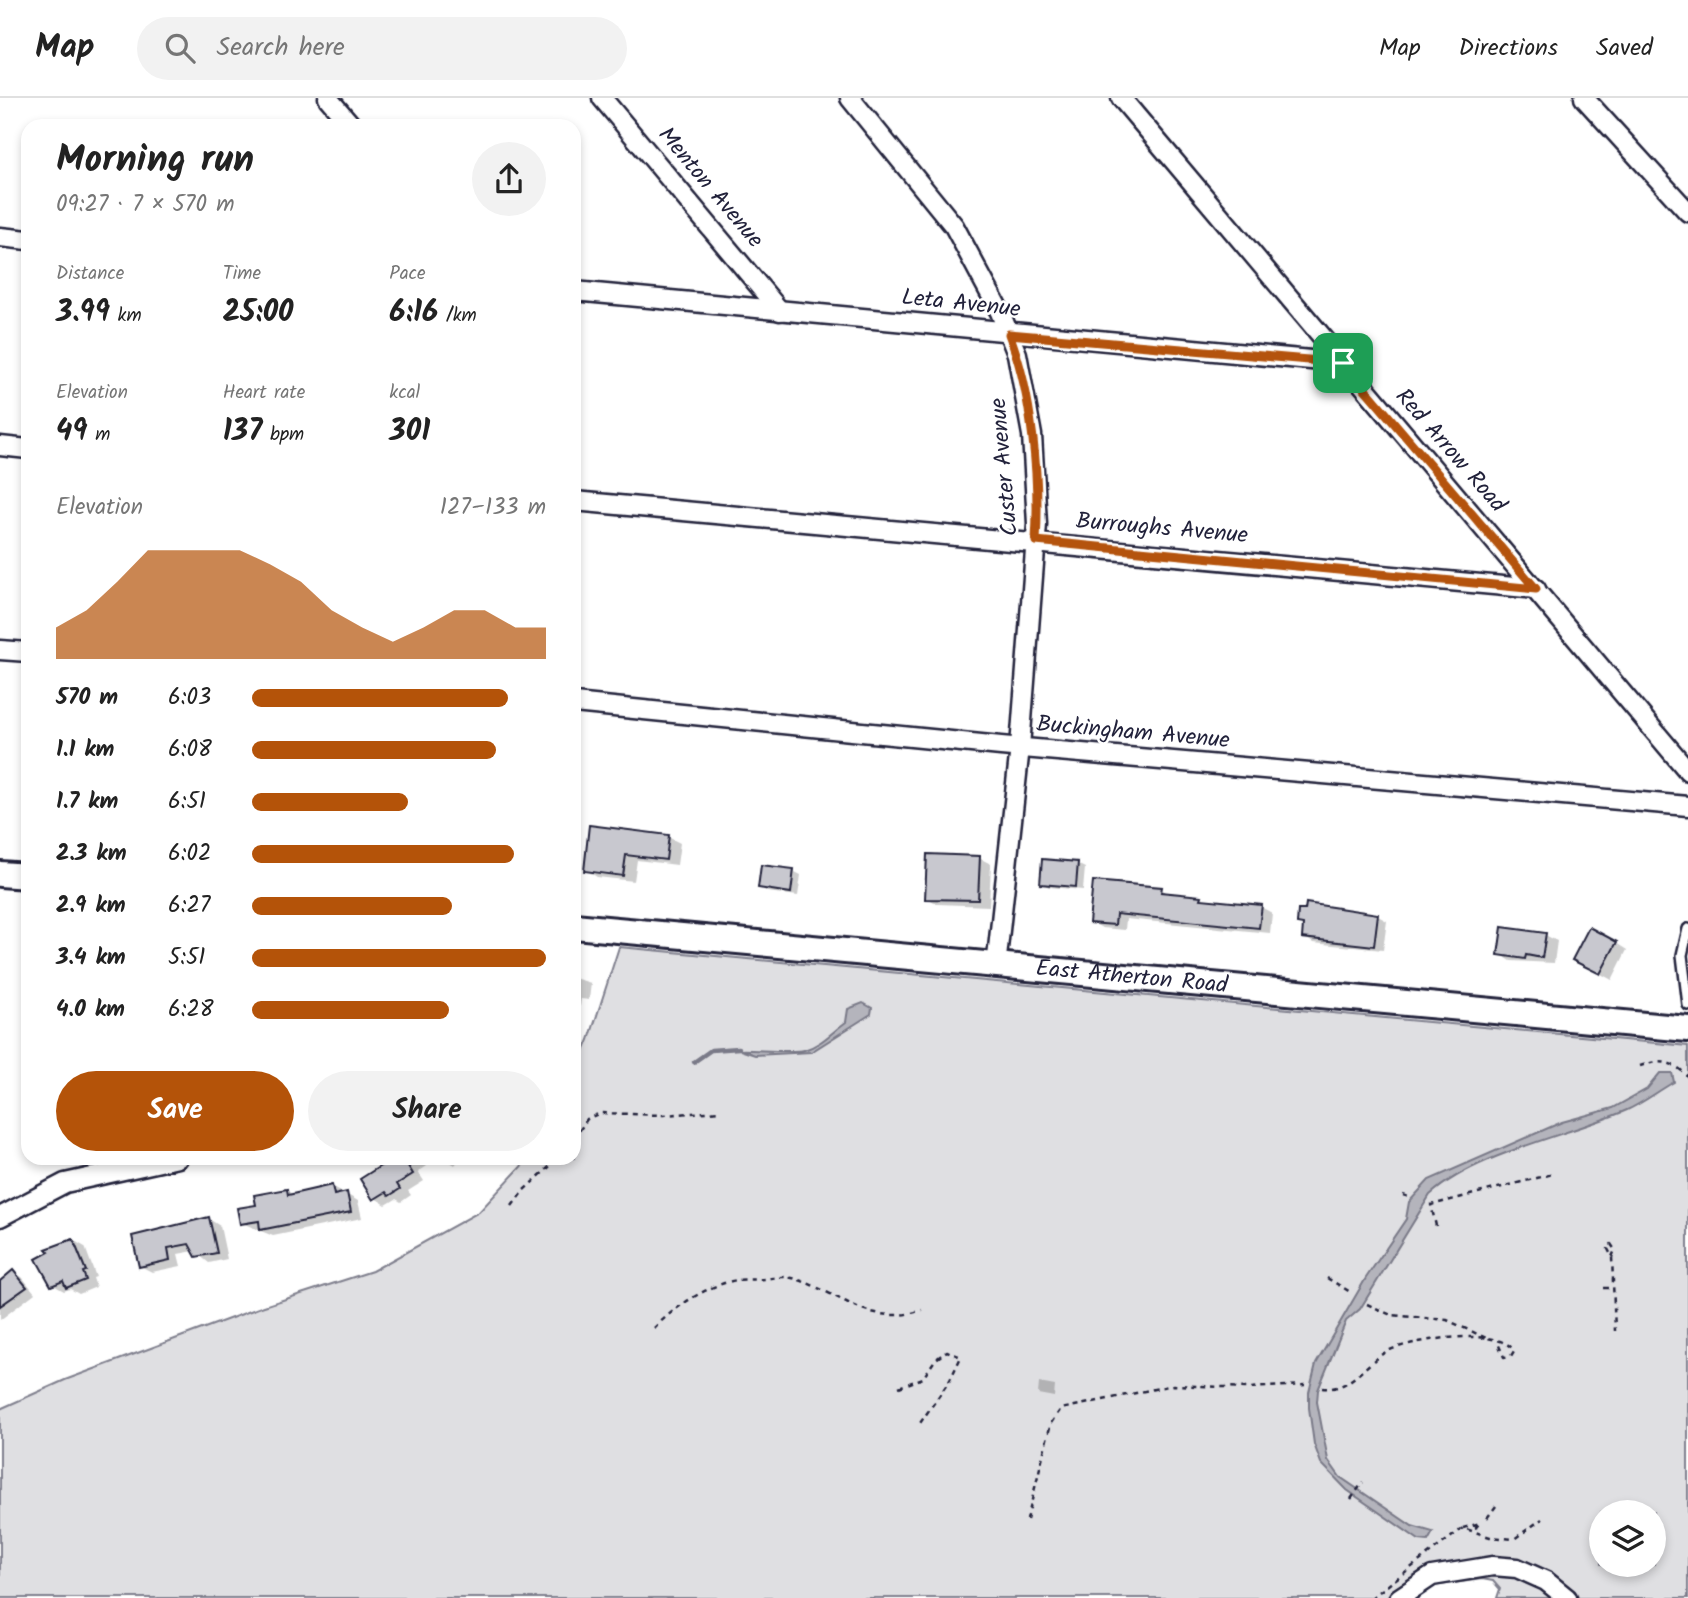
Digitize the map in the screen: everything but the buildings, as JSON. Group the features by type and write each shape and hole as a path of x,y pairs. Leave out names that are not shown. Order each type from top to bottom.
{"street":[{"path":"328,98 346,119"},
{"name":"Menton Avenue","path":"602,98 780,311"},
{"name":"Custer Avenue","path":"850,98 954,226 1017,354 1032,435 1036,541 1020,747 996,967"},
{"name":"Red Arrow Road","path":"1121,98 1688,771"},
{"path":"1584,98 1688,212"},
{"path":"0,237 21,239"},
{"name":"Leta Avenue","path":"581,292 1009,334 1343,363"},
{"path":"0,446 21,448"},
{"name":"Burroughs Avenue","path":"581,502 1036,541 1536,589"},
{"path":"0,650 21,652"},
{"name":"Buckingham Avenue","path":"581,705 1020,747 1688,806"},
{"path":"0,874 21,876"},
{"name":"East Atherton Road","path":"581,927 1688,1029"},
{"path":"0,1217 65,1183 146,1165"},
{"path":"1399,1598 1432,1576 1493,1566 1517,1568 1546,1581 1567,1598"}],"lane":[{"path":"1688,929 1682,955 1688,1005"}],"path":[{"path":"1640,1066 1667,1062 1688,1077"},
{"path":"581,1128 587,1119 600,1113 653,1115 721,1111"},
{"path":"512,1206 524,1190 551,1165"},
{"path":"1436,1226 1431,1205 1495,1186 1553,1174"},
{"path":"1403,1195 1409,1197"},
{"path":"1612,1257 1615,1331"},
{"path":"1327,1278 1352,1293"},
{"path":"654,1328 675,1309 741,1279 795,1279 832,1298 877,1313 902,1315 922,1310"},
{"path":"1604,1288 1613,1288"},
{"path":"1367,1304 1391,1315 1447,1320 1468,1327 1489,1339"},
{"path":"1322,1388 1345,1384 1379,1355 1409,1343 1443,1337 1489,1339 1497,1341 1513,1348 1511,1356 1504,1357 1497,1341"},
{"path":"899,1387 923,1378 947,1351 961,1357 950,1380 918,1426"},
{"path":"1027,1520 1051,1423 1062,1409 1173,1385 1249,1388 1305,1385"},
{"path":"1351,1499 1363,1482"},
{"path":"1487,1518 1496,1506"},
{"path":"1463,1528 1514,1539 1542,1519"},
{"path":"1371,1598 1463,1528 1480,1523 1476,1527 1478,1532"}],"shaded area":[{"path":"619,947 1688,1046 1688,1598 1497,1598 1500,1589 1493,1581 1482,1579 1397,1591 1390,1598 0,1598 0,1409 65,1380 261,1307 372,1271 479,1212 522,1165 581,1165 581,1059"},
{"path":"863,1003 872,1008 871,1014 811,1052 755,1055 740,1050 791,1051 810,1048 846,1022 848,1009"},
{"path":"1660,1073 1672,1073 1674,1082 1633,1107 1498,1156 1450,1180 1430,1195 1360,1309 1346,1321 1318,1390 1317,1402 1328,1460 1340,1477 1412,1526 1433,1532 1428,1541 1419,1540 1347,1490 1321,1463 1314,1444 1309,1408 1309,1392 1316,1364 1366,1278 1406,1219 1409,1202 1429,1180 1562,1122 1613,1108 1647,1089"}],"waterway":[{"path":"694,1062 711,1050 739,1048"}],"route":[{"path":"1009,334 1343,363 1536,589 1036,541 1032,435 1017,354 1009,334"}]}
